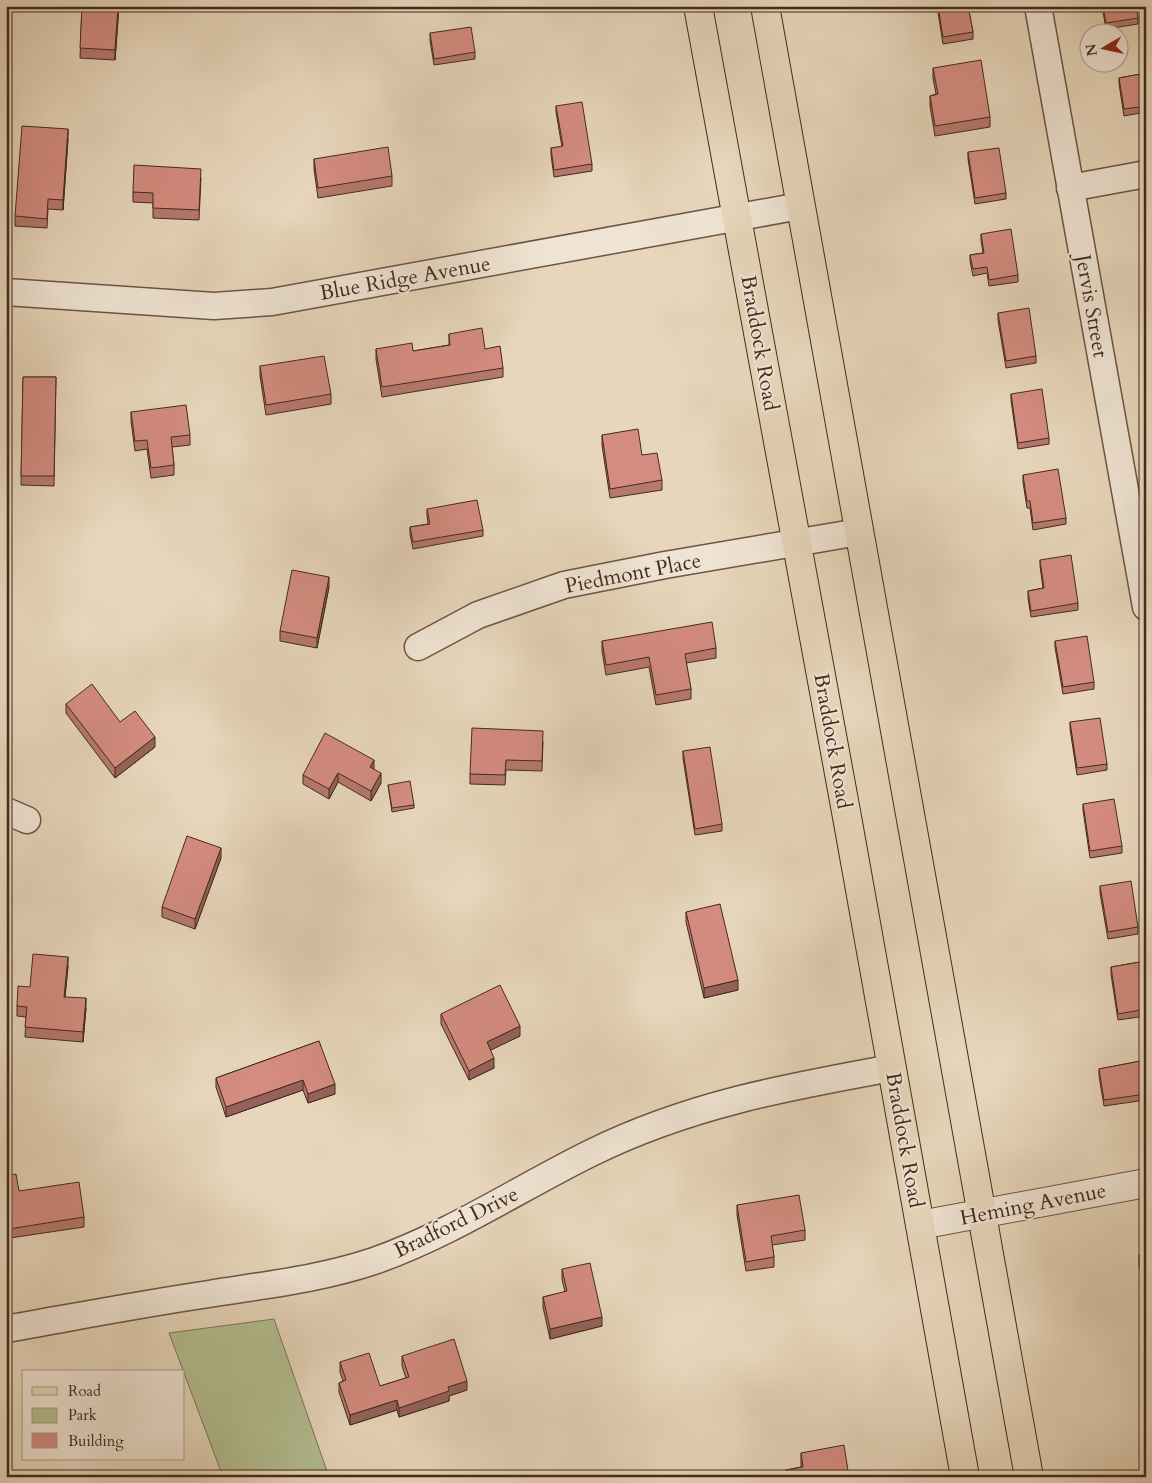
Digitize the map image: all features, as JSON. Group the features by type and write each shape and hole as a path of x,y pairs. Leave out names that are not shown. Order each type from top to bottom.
{"main road":[{"name":"Braddock Road","path":"698,6 738,217 965,1477"},
{"path":"765,6 981,1214 1030,1477"}],"street":[{"name":"Jervis Street","path":"1038,6 1146,607"},
{"path":"1070,188 1146,174"},
{"name":"Blue Ridge Avenue","path":"6,292 214,306 272,302 800,206"},
{"name":"Piedmont Place","path":"418,647 478,615 564,586 665,565 859,532"},
{"name":"Bradford Drive","path":"6,1328 86,1313 316,1276 371,1262 423,1243 592,1152 668,1120 770,1090 892,1068"},
{"name":"Heming Avenue","path":"920,1225 1146,1183"}],"green space":[{"path":"274,1319 329,1477 223,1477 185,1376 185,1370 183,1370 169,1333"}],"building":[{"path":"82,6 118,6 115,50 80,48"},
{"path":"938,6 968,6 973,32 943,37"},
{"path":"1103,6 1136,6 1138,18 1106,22"},
{"path":"471,27 475,52 434,59 430,33"},
{"path":"981,60 990,117 935,126 930,96 938,94 933,68"},
{"path":"1146,73 1146,106 1124,109 1119,78"},
{"path":"582,102 592,164 554,170 551,148 563,146 556,106"},
{"path":"22,126 68,129 63,200 48,199 47,219 15,216"},
{"path":"388,147 392,176 318,188 314,159"},
{"path":"999,148 1006,193 975,198 968,152"},
{"path":"134,165 201,169 199,210 153,208 153,193 133,192"},
{"path":"1011,229 1018,275 989,280 987,267 973,269 970,255 984,253 981,234"},
{"path":"1029,308 1036,356 1006,361 998,313"},
{"path":"482,328 485,349 500,346 503,368 382,387 376,349 412,343 413,351 450,345 449,334"},
{"path":"324,356 331,394 266,405 260,366"},
{"path":"23,377 56,377 54,476 21,476"},
{"path":"1042,389 1049,438 1018,443 1011,394"},
{"path":"186,405 190,435 171,437 174,465 151,468 147,440 135,441 131,412"},
{"path":"638,429 642,455 657,453 662,480 610,489 602,435"},
{"path":"1058,469 1066,518 1033,523 1030,501 1027,501 1023,475"},
{"path":"477,500 483,530 413,542 410,527 430,524 427,509"},
{"path":"1071,555 1078,603 1031,611 1028,591 1044,588 1040,560"},
{"path":"292,570 329,577 317,638 280,631"},
{"path":"6,620 10,621 6,632"},
{"path":"712,622 716,648 685,654 691,689 656,695 649,657 606,665 602,641"},
{"path":"1087,636 1094,682 1063,687 1055,641"},
{"path":"92,684 120,722 135,711 155,737 115,768 66,704"},
{"path":"1100,718 1107,764 1077,768 1070,722"},
{"path":"472,728 543,731 542,761 506,760 505,775 470,774"},
{"path":"325,733 374,760 370,767 381,773 371,791 338,773 329,789 303,775"},
{"path":"710,747 722,824 695,829 683,751"},
{"path":"410,781 414,805 392,808 388,785"},
{"path":"1114,799 1122,846 1090,851 1083,804"},
{"path":"187,836 221,848 195,919 162,907"},
{"path":"1131,881 1138,927 1108,932 1100,886"},
{"path":"720,904 738,980 704,988 686,912"},
{"path":"33,954 68,957 64,997 86,998 83,1032 25,1027 27,1007 17,1006 18,986 30,987"},
{"path":"1146,961 1146,1009 1118,1014 1111,967"},
{"path":"500,985 520,1026 487,1042 494,1058 469,1071 441,1014"},
{"path":"319,1041 335,1084 308,1094 303,1080 226,1107 216,1078"},
{"path":"1146,1060 1146,1094 1104,1100 1099,1069"},
{"path":"16,1174 19,1191 79,1182 84,1217 9,1229 10,1234 6,1235 6,1176"},
{"path":"799,1195 805,1230 771,1236 774,1257 746,1262 737,1205"},
{"path":"1146,1254 1146,1287 1145,1287 1139,1255"},
{"path":"590,1263 602,1317 550,1329 543,1297 567,1291 562,1269"},
{"path":"454,1339 467,1381 448,1387 449,1391 399,1408 397,1400 350,1415 339,1383 346,1380 340,1362 369,1353 380,1386 409,1377 402,1356"},
{"path":"844,1445 849,1477 788,1477 786,1470 803,1467 801,1453"}]}
